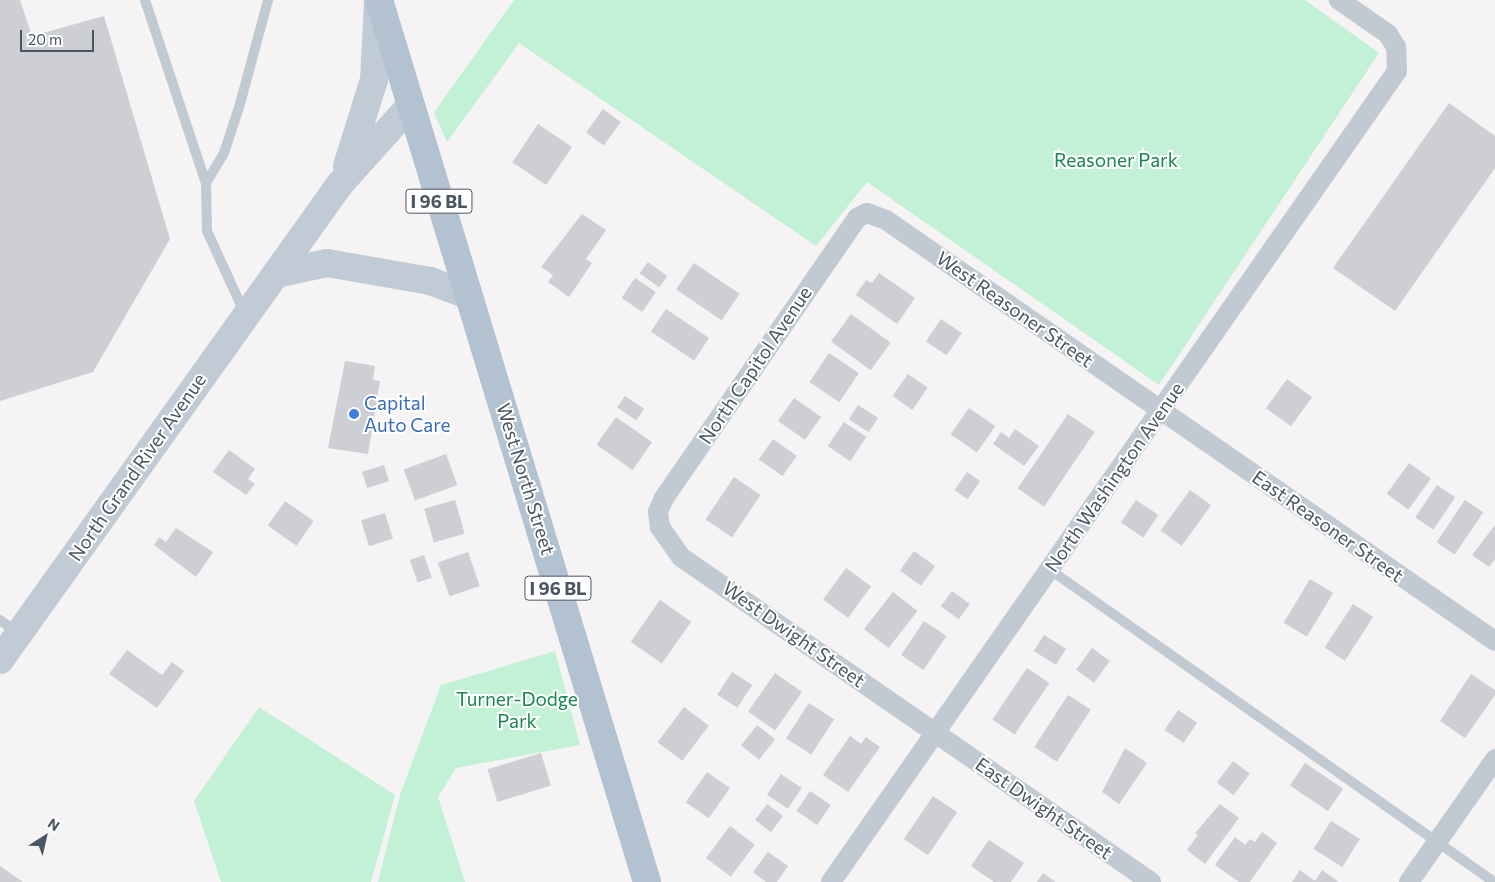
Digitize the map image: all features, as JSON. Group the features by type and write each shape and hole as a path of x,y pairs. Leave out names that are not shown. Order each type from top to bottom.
{"main road":[{"name":"I 96 BL","path":"378,0 409,107"},
{"name":"West North Street","path":"409,107 468,294 647,882"}],"street":[{"path":"340,184 362,129 374,80 378,0"},
{"name":"North Washington Avenue","path":"831,882 937,733 1049,569 1397,71 1396,47 1388,34 1339,0"},
{"name":"North Grand River Avenue","path":"0,660 9,627 246,315 340,184 409,107"},
{"name":"West Reasoner Street","path":"867,213 886,220 1161,410"},
{"name":"North Capitol Avenue","path":"660,527 658,512 664,498 850,226 867,213"},
{"path":"276,274 327,264 430,281 468,294"},
{"name":"East Reasoner Street","path":"1161,410 1495,641"},
{"name":"West Dwight Street","path":"660,527 681,557 937,733"},
{"name":"East Dwight Street","path":"937,733 1151,882"},
{"path":"1409,882 1495,759"}],"lane":[{"path":"146,0 206,183 207,231 246,315"},
{"path":"206,183 224,153 238,112 261,41 268,0"},
{"path":"1049,569 1494,882"}],"green space":[{"name":"Reasoner Park","path":"514,0 1305,0 1379,53 1159,385 867,182 816,246 519,43 447,142 434,112"},
{"name":"Turner-Dodge Park","path":"555,651 580,745 456,768 438,797 465,882 378,882 400,795 441,685"},
{"path":"259,707 395,795 371,882 221,882 194,801"}],"building":[{"path":"0,0 20,0 32,36 104,16 170,239 93,372 0,401"},
{"path":"1449,103 1495,136 1495,168 1395,311 1333,268"},
{"path":"603,109 621,122 604,145 586,132"},
{"path":"538,124 572,147 546,185 512,162"},
{"path":"582,214 606,230 586,259 592,263 569,297 548,282 553,275 541,267"},
{"path":"648,262 667,276 659,287 640,273"},
{"path":"694,263 740,294 722,320 676,290"},
{"path":"879,273 915,298 897,324 856,295 866,280 872,283"},
{"path":"635,278 656,292 642,312 622,298"},
{"path":"666,309 709,338 694,360 651,331"},
{"path":"851,314 891,343 871,370 831,342"},
{"path":"941,319 962,333 947,355 926,341"},
{"path":"829,353 859,373 839,402 809,382"},
{"name":"Capital Auto Care","path":"345,361 375,366 373,380 380,381 368,454 328,448"},
{"path":"908,374 928,388 912,410 893,396"},
{"path":"1287,379 1312,397 1291,426 1266,408"},
{"path":"625,396 644,409 636,420 617,408"},
{"path":"794,398 821,417 805,440 778,421"},
{"path":"858,405 878,418 869,432 849,419"},
{"path":"969,408 995,426 977,453 951,434"},
{"path":"1068,414 1095,432 1044,507 1018,489"},
{"path":"616,417 652,442 633,470 596,445"},
{"path":"844,422 866,437 850,461 828,446"},
{"path":"1015,429 1039,446 1024,466 993,444 1001,432 1009,438"},
{"path":"773,439 797,456 782,476 759,459"},
{"path":"229,450 255,469 248,479 255,484 246,495 213,472"},
{"path":"446,454 457,485 415,500 404,469"},
{"path":"1409,463 1431,479 1409,510 1387,494"},
{"path":"384,465 389,481 367,488 362,472"},
{"path":"967,472 980,481 967,499 954,490"},
{"path":"734,477 761,495 732,537 705,519"},
{"path":"1437,485 1455,497 1433,530 1415,517"},
{"path":"1190,490 1211,505 1182,546 1161,530"},
{"path":"455,500 465,534 434,542 424,509"},
{"path":"1136,500 1158,515 1143,537 1121,522"},
{"path":"1465,500 1483,512 1455,555 1436,542"},
{"path":"285,501 314,521 296,546 268,526"},
{"path":"385,513 393,539 369,546 361,520"},
{"path":"1495,525 1495,559 1489,567 1472,555"},
{"path":"176,528 213,552 196,577 154,545 159,537 166,542"},
{"path":"914,551 935,566 921,586 900,570"},
{"path":"468,552 480,586 449,596 438,562"},
{"path":"424,555 432,578 418,583 410,560"},
{"path":"846,568 871,586 848,618 823,600"},
{"path":"1310,579 1333,593 1307,637 1284,623"},
{"path":"952,591 970,604 959,619 941,606"},
{"path":"893,592 917,611 888,648 864,629"},
{"path":"660,600 691,622 662,664 631,642"},
{"path":"1353,604 1373,617 1345,661 1325,648"},
{"path":"924,621 946,636 923,670 901,655"},
{"path":"1044,635 1066,649 1056,665 1034,651"},
{"path":"1092,648 1110,661 1094,683 1076,670"},
{"path":"127,650 162,675 172,662 184,671 157,708 109,674"},
{"path":"1027,668 1049,683 1015,734 992,719"},
{"path":"732,672 752,685 737,708 717,695"},
{"path":"775,673 802,692 775,730 748,712"},
{"path":"1471,674 1495,690 1495,695 1465,738 1440,721"},
{"path":"1068,695 1091,710 1057,762 1034,747"},
{"path":"809,703 834,719 811,755 786,738"},
{"path":"684,707 709,726 682,761 658,742"},
{"path":"1178,710 1197,723 1184,743 1165,730"},
{"path":"757,725 775,739 759,760 741,745"},
{"path":"850,736 861,744 866,737 880,747 848,792 823,775"},
{"path":"1125,748 1147,763 1119,804 1102,792"},
{"path":"541,753 551,786 497,802 487,769"},
{"path":"1233,761 1250,774 1234,795 1217,783"},
{"path":"1305,763 1343,789 1328,811 1290,785"},
{"path":"707,772 730,788 709,818 686,802"},
{"path":"781,774 802,788 788,809 767,795"},
{"path":"810,791 831,805 817,825 797,811"},
{"path":"933,796 957,812 928,855 904,839"},
{"path":"767,804 783,816 771,832 755,820"},
{"path":"1220,804 1239,818 1205,864 1187,850 1198,835 1195,833"},
{"path":"1331,821 1360,839 1342,867 1314,849"},
{"path":"730,826 755,845 731,877 706,858"},
{"path":"1262,832 1277,843 1250,882 1239,882 1215,865 1235,837 1245,845 1250,839 1255,842"},
{"path":"989,840 1024,863 1011,882 994,882 971,866"},
{"path":"768,852 788,866 777,882 766,882 753,872"},
{"path":"0,866 23,882 0,882"},
{"path":"1300,870 1315,881 1322,870 1339,882 1292,882"},
{"path":"1043,873 1056,882 1037,882"}],"place":[{"name":"Capital Auto Care","path":"354,414"}]}
